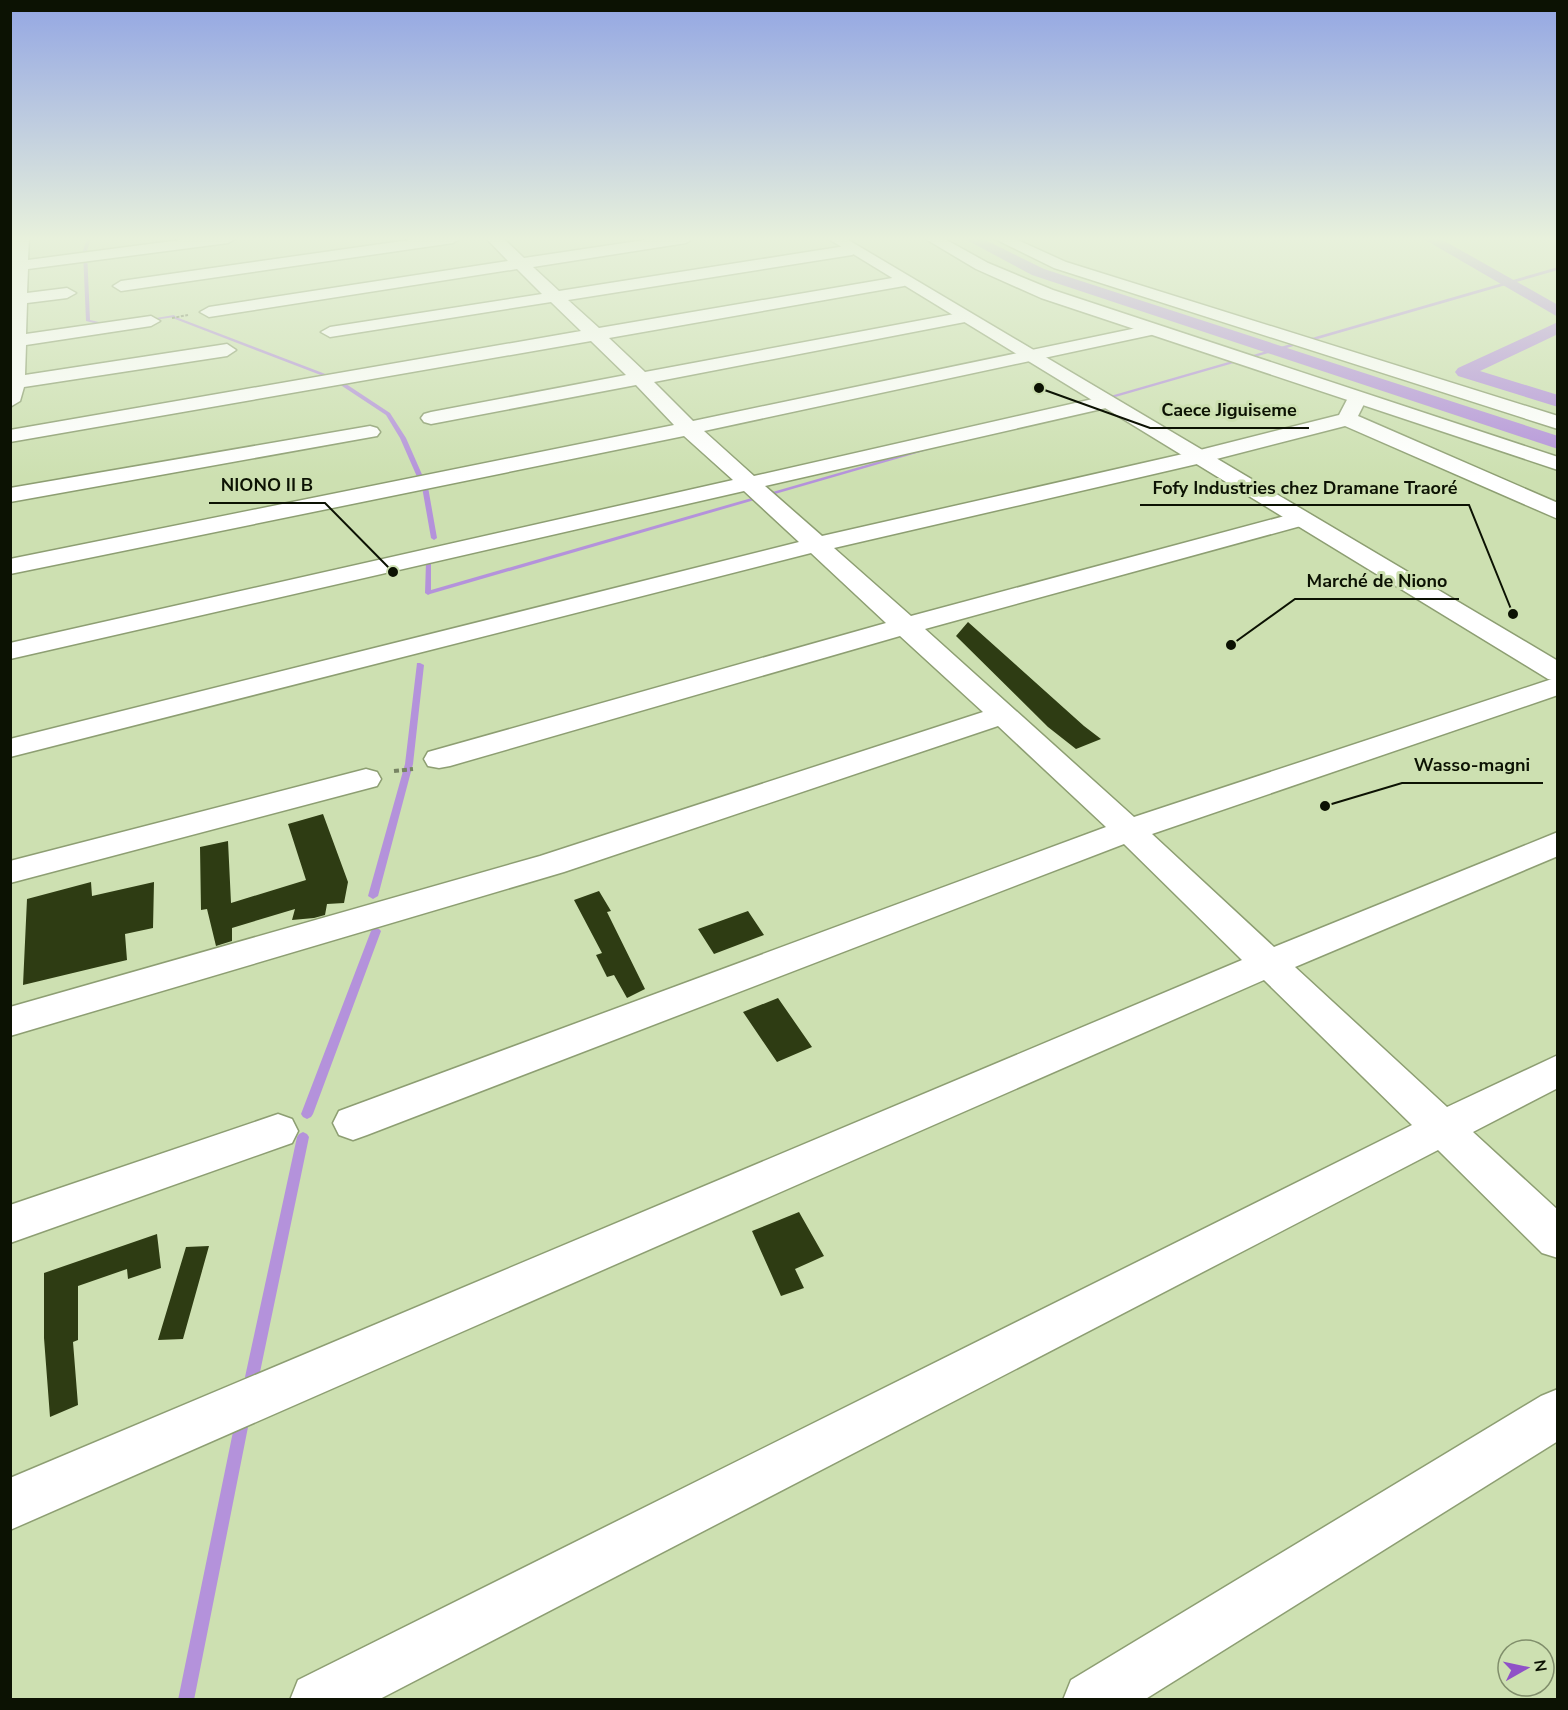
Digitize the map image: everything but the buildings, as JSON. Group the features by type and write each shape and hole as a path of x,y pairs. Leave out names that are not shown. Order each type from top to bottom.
{"street":[{"path":"14,318 12,389 226,350"},
{"path":"330,332 420,318"},
{"path":"575,318 639,377 687,427 1129,830 1557,1239"},
{"path":"10,436 688,318"},
{"path":"431,418 961,318"},
{"path":"966,318 1557,673"},
{"path":"1116,318 1352,409 1557,512"},
{"path":"1226,318 1557,423"},
{"path":"13,341 151,321"},
{"path":"10,567 1151,330"},
{"path":"10,651 363,574 747,482 1106,402"},
{"path":"10,748 816,545 1197,457 1352,409 1557,464"},
{"path":"10,495 370,432"},
{"path":"428,764 905,626 1300,519"},
{"path":"353,1123 1129,830 1557,685"},
{"path":"10,1022 552,864 1003,715"},
{"path":"10,872 381,775"},
{"path":"10,1504 1269,963 1557,843"},
{"path":"318,1700 1557,1070"},
{"path":"10,1224 278,1131"},
{"path":"1091,1700 1557,1413"}],"path":[{"path":"151,321 172,318"},
{"path":"381,775 428,764"}],"waterway":[{"path":"88,318 88,321 106,325"},
{"path":"146,320 161,318"},
{"path":"177,318 333,378"},
{"path":"1177,318 1558,443"},
{"path":"1103,399 1385,318"},
{"path":"1558,327 1464,372 1558,401"},
{"path":"341,383 388,414 403,438 421,479"},
{"path":"428,563 428,593 945,444"},
{"path":"425,487 434,538"},
{"path":"373,896 409,764 420,665"},
{"path":"307,1114 376,931"},
{"path":"252,1377 303,1137"},
{"path":"186,1700 243,1417"}],"place":[{"name":"Caece Jiguiseme","path":"1039,388"},
{"name":"NIONO II B","path":"393,572"},
{"name":"Fofy Industries chez Dramane Traoré","path":"1513,614"},
{"name":"Marché de Niono","path":"1231,645"},
{"name":"Wasso-magni","path":"1325,806"}]}
